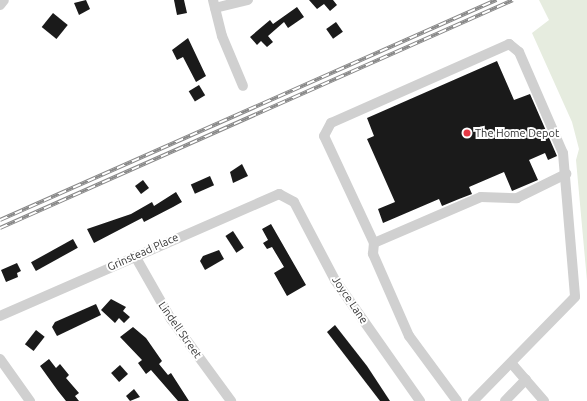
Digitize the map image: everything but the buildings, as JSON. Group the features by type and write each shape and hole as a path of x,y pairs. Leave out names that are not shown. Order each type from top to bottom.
{"street":[{"path":"0,5 4,0"},
{"path":"243,86 230,58 214,4 248,0"},
{"path":"456,401 409,336 373,254 374,243 324,136 331,123 509,44 519,52 563,153 566,174 575,297 512,364 473,401"},
{"path":"374,243 481,197 517,198 566,174"},
{"name":"Grinstead Place","path":"0,316 279,194 286,196"},
{"name":"Joyce Lane","path":"286,196 294,202 335,280 420,401"},
{"name":"Lindell Street","path":"135,256 171,319 231,401"},
{"path":"0,359 30,401"},
{"path":"512,364 544,401"},
{"path":"505,401 526,379"}],"shaded area":[{"path":"539,0 587,0 587,281 576,160 579,149 572,122 532,33 549,20"}],"railway":[{"path":"0,220 496,0"},
{"path":"0,228 513,0"}],"place":[{"name":"The Home Depot","path":"467,133"}]}
